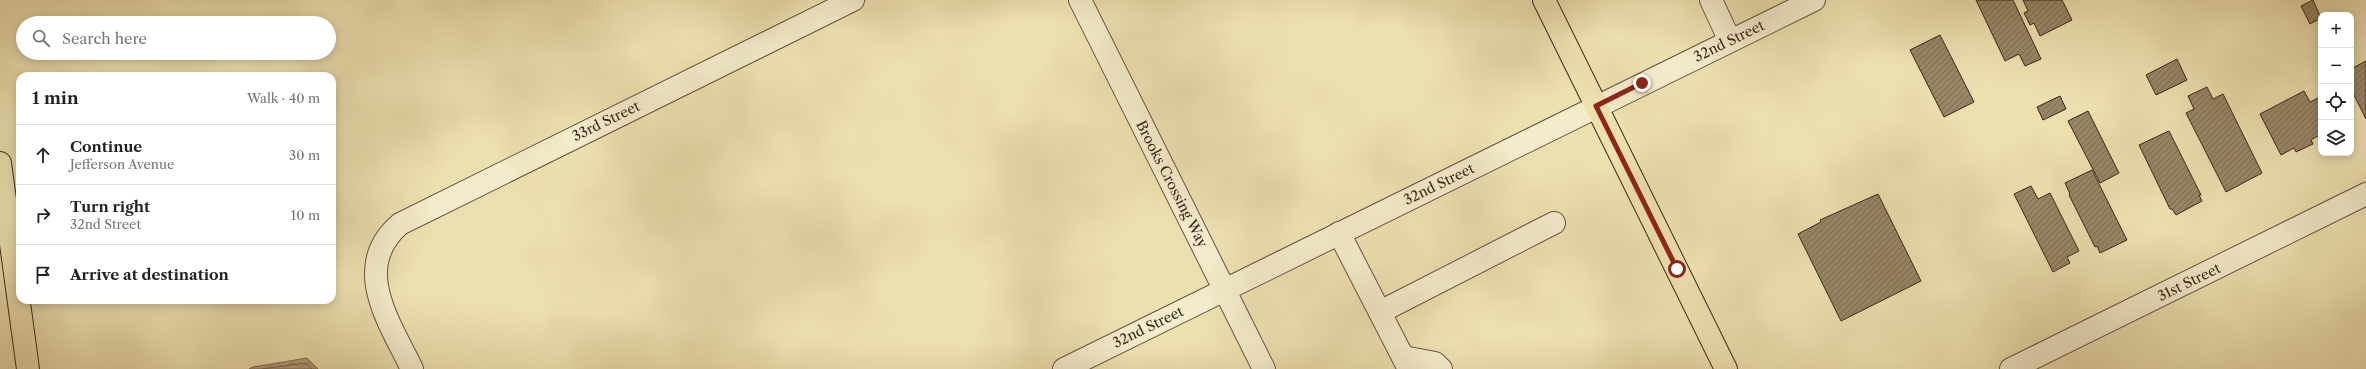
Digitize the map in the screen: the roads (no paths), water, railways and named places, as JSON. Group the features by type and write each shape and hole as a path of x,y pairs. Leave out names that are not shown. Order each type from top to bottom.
{"main road":[{"path":"1544,0 1726,369"},
{"path":"0,163 16,281"},
{"path":"19,304 28,369"}],"street":[{"name":"33rd Street","path":"412,369 378,298 375,281 377,261 384,242 400,224 853,0"},
{"name":"Brooks Crossing Way","path":"1080,0 1264,369"},
{"path":"1711,0 1730,41"},
{"name":"32nd Street","path":"1064,369 1814,0"},
{"name":"31st Street","path":"2011,369 2366,194"},
{"path":"1380,312 1554,223"},
{"path":"1339,233 1406,363 1435,363 1441,369"}],"water":[{"path":"307,358 318,369 249,369 253,367"}]}
